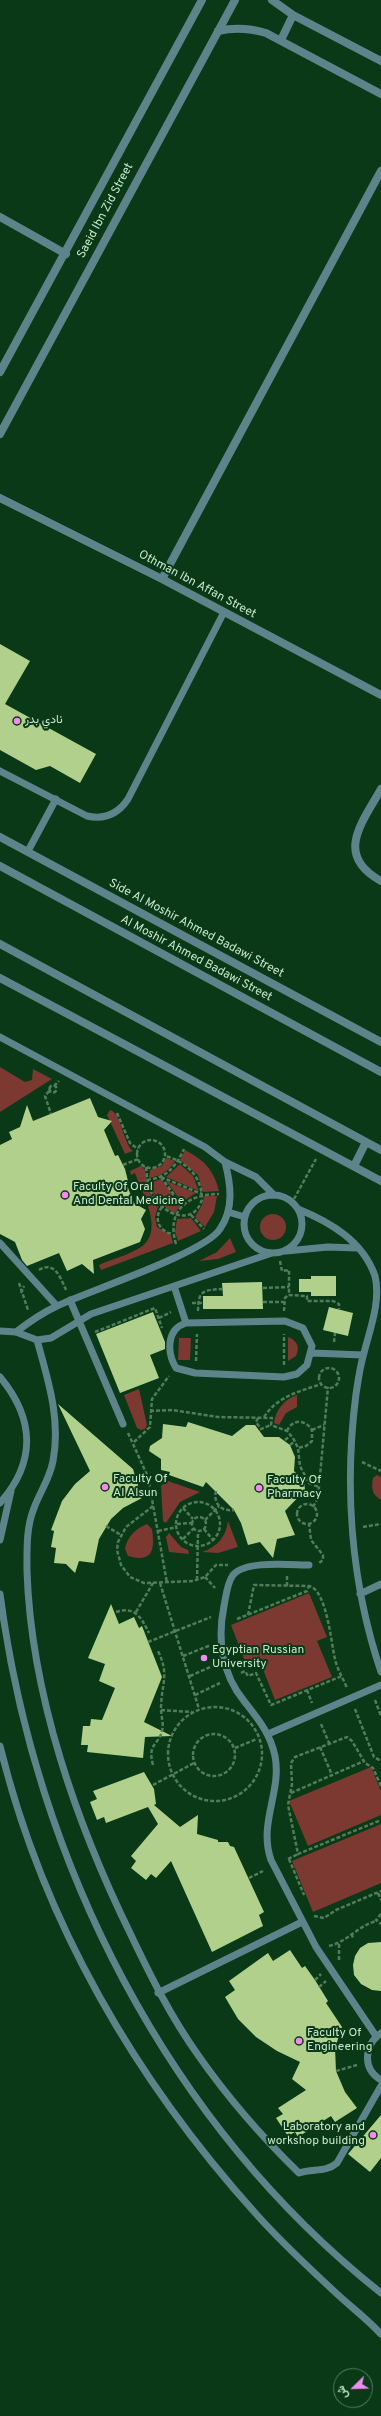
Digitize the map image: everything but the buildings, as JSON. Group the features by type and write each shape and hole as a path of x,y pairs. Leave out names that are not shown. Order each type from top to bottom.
{"street":[{"name":"Saeid Ibn Zid Street","path":"0,372 66,254 202,0"},
{"name":"Saeid Ibn Zid Street","path":"0,434 4,418 235,0"},
{"path":"272,0 293,15 381,61"},
{"path":"281,40 293,15"},
{"path":"218,31 233,27 250,28 281,40 381,94"},
{"path":"162,579 381,171"},
{"path":"0,217 66,254"},
{"name":"Othman Ibn Affan Street","path":"0,498 162,579 381,695"},
{"path":"381,789 355,840 355,852 358,863 366,872 381,881"},
{"name":"Side Al Moshir Ahmed Badawi Street","path":"0,837 381,1042"},
{"name":"Al Moshir Ahmed Badawi Street","path":"0,866 381,1072"},
{"path":"0,944 381,1150"},
{"path":"0,978 381,1181"},
{"path":"354,1166 366,1142"}],"lane":[{"path":"0,771 95,818 109,816 123,806 224,612"},
{"path":"28,851 56,799"},
{"path":"0,1038 209,1149 225,1162 256,1177 274,1195"},
{"path":"16,1332 33,1320 70,1300 179,1255 213,1238 220,1230 228,1212 231,1193 225,1162"},
{"path":"0,1331 16,1332 37,1340 56,1336 79,1320 174,1286 278,1253 290,1248 301,1234 302,1221 298,1209 292,1202 283,1197 274,1195 255,1201 245,1217 244,1230 250,1242 260,1250 278,1253 328,1247 357,1248"},
{"path":"298,1209 335,1226 357,1248 375,1277 377,1288 378,1311 363,1355 356,1394 352,1457 352,1528 360,1594 381,1672"},
{"path":"228,1212 245,1217"},
{"path":"0,1243 58,1306"},
{"path":"174,1286 186,1323"},
{"path":"70,1300 123,1424"},
{"path":"291,1322 303,1328 308,1334 312,1346 312,1353 307,1366 302,1370 284,1377 195,1373 176,1368 170,1354 173,1331 179,1325 186,1323 291,1322"},
{"path":"37,1340 53,1400 56,1424 53,1462 33,1511 28,1537 29,1603 39,1664 65,1770 87,1835 113,1898 158,1993 197,2054 234,2105 300,2173 326,2170 337,2162 381,2086"},
{"path":"312,1353 363,1355"},
{"path":"0,1377 14,1394 24,1417 28,1442 23,1467 12,1489 0,1540"},
{"path":"0,1502 12,1489"},
{"path":"309,1565 249,1566 238,1570 229,1584 222,1614 221,1640 224,1661 231,1678 244,1701 268,1734 276,1769 267,1826 267,1847 274,1866 316,1947 379,2035 368,2048 368,2062 372,2072 381,2080"},
{"path":"360,1594 381,1584"},
{"path":"0,1594 20,1706 41,1784 76,1878 139,2009 191,2090 250,2166 312,2231 381,2293"},
{"path":"268,1734 381,1685"},
{"path":"0,1746 15,1799 52,1898 90,1981 133,2054 203,2152 253,2211 314,2273 381,2334"},
{"path":"158,1993 302,1922"}],"path":[{"path":"51,1114 45,1096 50,1091 50,1087 54,1086 58,1082 62,1082"},
{"path":"50,1091 55,1091 54,1086"},
{"path":"113,1109 130,1143 138,1149"},
{"path":"147,1180 161,1177 170,1172 179,1160 190,1139"},
{"path":"155,1141 162,1146 165,1156 179,1160 194,1175 202,1194 201,1204 191,1215 176,1216 162,1207 153,1197 147,1180 146,1167 138,1159 138,1149 145,1142 155,1141"},
{"path":"292,1202 322,1150"},
{"path":"146,1167 158,1166 165,1156"},
{"path":"123,1165 138,1159"},
{"path":"161,1177 202,1194 231,1193"},
{"path":"161,1177 182,1206"},
{"path":"179,1255 173,1234 176,1216 182,1206 202,1194"},
{"path":"162,1207 158,1215 158,1224 164,1231 173,1234"},
{"path":"191,1215 213,1238"},
{"path":"278,1253 282,1271 289,1270 289,1295"},
{"path":"17,1262 21,1293 33,1320"},
{"path":"263,1288 289,1287"},
{"path":"263,1302 284,1302"},
{"path":"85,1336 155,1308 156,1316 162,1331"},
{"path":"134,1442 150,1427 152,1399 176,1368"},
{"path":"333,1369 338,1374 338,1381 334,1386 328,1388 322,1384 320,1377 323,1371 333,1369"},
{"path":"264,1418 277,1403 289,1395 322,1384"},
{"path":"309,1523 316,1516 314,1507 318,1500 328,1388"},
{"path":"150,1411 172,1410 214,1416 272,1418 271,1425"},
{"path":"258,1418 256,1422 261,1429 271,1425 287,1431 291,1435 298,1448 302,1470 310,1485 319,1487"},
{"path":"287,1431 292,1424 299,1422 307,1424 312,1430 312,1441 306,1446 298,1448"},
{"path":"123,1424 134,1442 148,1477 167,1583"},
{"path":"312,1430 324,1425"},
{"path":"285,1440 291,1435"},
{"path":"290,1445 295,1441"},
{"path":"352,1457 381,1471"},
{"path":"216,1491 216,1501 219,1506 225,1510 234,1510"},
{"path":"202,1502 215,1510 220,1518 220,1528 213,1540 198,1546 183,1539 177,1524 183,1508 192,1503 202,1502"},
{"path":"309,1523 302,1522 297,1513 303,1504 314,1507"},
{"path":"153,1506 132,1521 121,1535 117,1550 120,1565 137,1581 153,1584 197,1580 205,1577 212,1567 220,1564 238,1570"},
{"path":"213,1540 204,1529 204,1520 219,1506"},
{"path":"183,1508 194,1519"},
{"path":"192,1529 191,1523 194,1519 197,1517 204,1520"},
{"path":"177,1524 191,1523"},
{"path":"309,1523 311,1540 322,1552 324,1557 321,1562 312,1561 309,1565"},
{"path":"352,1528 381,1524"},
{"path":"106,1526 121,1535"},
{"path":"158,1531 177,1527"},
{"path":"192,1529 198,1532"},
{"path":"183,1539 192,1529"},
{"path":"198,1532 204,1529"},
{"path":"197,1580 198,1532"},
{"path":"160,1583 184,1656 199,1709"},
{"path":"136,1612 153,1584"},
{"path":"248,1615 254,1585 309,1586 316,1588 320,1594 331,1632 335,1660 374,1757 381,1761"},
{"path":"237,1619 307,1591 309,1586"},
{"path":"116,1612 126,1610 136,1612 141,1617 149,1633"},
{"path":"148,1642 222,1614"},
{"path":"184,1656 221,1640"},
{"path":"153,1765 152,1749 162,1729 161,1710 165,1675 158,1651"},
{"path":"190,1676 224,1661"},
{"path":"195,1695 245,1671 248,1676 256,1673 271,1705 342,1676"},
{"path":"371,1690 381,1716"},
{"path":"217,1706 235,1711 250,1722 259,1738 262,1753 260,1768 250,1786 233,1797 213,1801 203,1799 185,1790 173,1774 168,1753 170,1739 181,1721 199,1709 217,1706"},
{"path":"161,1710 193,1712"},
{"path":"215,1733 223,1735 230,1740 235,1748 235,1761 228,1772 222,1775 209,1776 198,1769 194,1764 194,1746 206,1735 215,1733"},
{"path":"235,1748 268,1734"},
{"path":"381,1786 373,1768 364,1761 352,1741 347,1737 292,1760 288,1804 298,1854 381,1820"},
{"path":"320,1747 332,1775"},
{"path":"290,1793 364,1761"},
{"path":"153,1785 194,1764"},
{"path":"289,1859 306,1900"},
{"path":"249,1878 264,1871"},
{"path":"312,1914 317,1918 324,1918 336,1910 379,1892 381,1900"},
{"path":"376,1922 376,1918 381,1914"},
{"path":"316,1947 334,1945 363,1926 376,1922 381,1924"},
{"path":"351,1934 354,1939"},
{"path":"315,1980 319,1976"},
{"path":"319,1987 324,1983"},
{"path":"336,2071 347,2068"}],"shaded area":[{"path":"0,1067 25,1082 32,1080 33,1069 52,1079 0,1112"},
{"path":"110,1110 117,1116 127,1142 133,1151 125,1154 107,1115"},
{"path":"185,1150 207,1166 214,1177 219,1191 203,1192 198,1175 180,1160"},
{"path":"166,1158 175,1161 170,1168 157,1176 149,1178 150,1170 162,1166"},
{"path":"180,1164 193,1176 199,1191 166,1177"},
{"path":"141,1166 145,1170 148,1190 158,1207 155,1217 157,1227 171,1235 173,1243 101,1270 99,1265 136,1250 148,1240 151,1232 150,1212 135,1173 131,1175 130,1171"},
{"path":"161,1179 181,1205 175,1213 166,1208 153,1193 149,1183"},
{"path":"166,1181 196,1193 182,1202"},
{"path":"204,1196 217,1196 214,1212 205,1227 195,1217 202,1205"},
{"path":"273,1214 282,1218 286,1227 282,1236 273,1240 264,1236 260,1227 264,1218"},
{"path":"191,1218 201,1231 178,1241 175,1232 177,1219"},
{"path":"230,1238 236,1252 218,1259 199,1261 217,1252"},
{"path":"288,1337 296,1342 298,1350 296,1356 288,1361"},
{"path":"179,1338 191,1338 190,1360 178,1360"},
{"path":"139,1389 147,1425 145,1429 141,1430 137,1428 124,1395"},
{"path":"297,1395 297,1407 286,1413 279,1425 274,1423 281,1406"},
{"path":"377,1475 381,1477 381,1500 376,1496 372,1488 373,1478"},
{"path":"168,1481 200,1492 180,1502 166,1523 163,1521 161,1486"},
{"path":"228,1521 238,1547 218,1553 202,1552 220,1541 227,1527"},
{"path":"147,1524 152,1529 153,1536 152,1549 150,1553 143,1558 128,1556 125,1549 130,1537 135,1531"},
{"path":"169,1533 181,1547 188,1550 189,1554 169,1552 166,1537"},
{"path":"309,1593 327,1637 317,1641 332,1677 275,1700 261,1664 248,1669 231,1625"},
{"path":"371,1767 381,1791 381,1815 308,1846 289,1801"},
{"path":"381,1824 381,1883 313,1912 292,1861"}],"place":[{"name":"نادي بدر","path":"17,721"},
{"name":"Faculty Of Oral And Dental Medicine","path":"65,1195"},
{"name":"Faculty Of Al Alsun","path":"105,1487"},
{"name":"Faculty Of Pharmacy","path":"259,1488"},
{"name":"Egyptian Russian University","path":"204,1658"},
{"name":"Faculty Of Engineering","path":"299,2041"},
{"name":"Laboratory and workshop building","path":"373,2135"}]}
